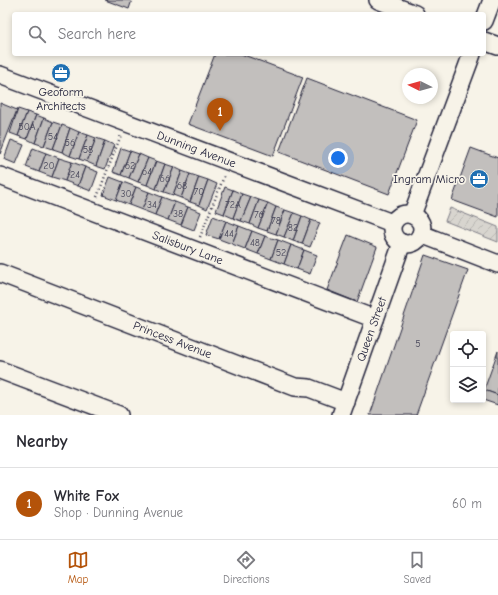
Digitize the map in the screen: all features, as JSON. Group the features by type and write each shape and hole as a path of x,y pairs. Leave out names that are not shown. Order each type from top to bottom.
{"street":[{"path":"378,0 410,12"},
{"path":"486,16 492,0"},
{"path":"486,42 498,46"},
{"path":"412,215 471,56"},
{"name":"Dunning Avenue","path":"0,75 392,223"},
{"name":"Salisbury Lane","path":"0,176 375,319"},
{"path":"407,214 412,215 420,222 422,228 421,234 415,242 406,244 402,243 396,240 393,235 392,223 398,216 407,214"},
{"path":"421,234 498,264"},
{"name":"Queen Street","path":"344,409 402,243"},
{"name":"Princess Avenue","path":"0,273 294,387 309,388 344,409"},
{"path":"0,370 119,415"}],"path":[{"path":"92,211 126,123"},
{"path":"194,250 230,162"}],"shaded area":[{"path":"450,208 498,227 498,242 445,221"}],"building":[{"path":"105,0 132,0 129,9"},
{"path":"214,56 246,56 303,77 273,156 188,124"},
{"path":"307,78 417,120 389,194 279,152"},
{"path":"0,103 17,110 0,154"},
{"path":"18,109 27,112 18,136 10,133"},
{"path":"27,112 36,115 27,139 18,136"},
{"path":"36,115 44,118 35,143 27,139"},
{"path":"44,118 53,122 44,146 35,143"},
{"path":"53,122 62,125 53,149 44,146"},
{"path":"62,125 70,128 62,152 53,149"},
{"path":"70,128 79,132 70,156 62,152"},
{"path":"79,132 88,135 79,159 70,156"},
{"path":"88,135 96,138 87,162 79,159"},
{"path":"96,138 105,141 96,166 87,162"},
{"path":"11,140 24,145 16,164 4,159"},
{"path":"105,141 114,145 105,169 96,166"},
{"path":"33,148 46,153 39,172 26,167"},
{"path":"121,148 130,151 121,175 113,172"},
{"name":"Ingram Micro","path":"471,148 498,158 498,217 452,200"},
{"path":"130,151 139,154 129,178 121,175"},
{"path":"46,153 59,158 52,177 39,172"},
{"path":"139,154 148,158 138,182 129,178"},
{"path":"59,158 72,162 65,181 52,177"},
{"path":"148,158 156,161 147,185 138,182"},
{"path":"156,161 165,164 156,189 147,185"},
{"path":"72,162 85,167 78,186 65,181"},
{"path":"165,164 174,167 164,192 156,189"},
{"path":"85,167 98,172 91,191 78,186"},
{"path":"174,167 182,171 173,195 164,192"},
{"path":"182,171 190,174 181,198 173,195"},
{"path":"190,174 199,177 190,202 181,198"},
{"path":"110,177 123,182 116,200 103,195"},
{"path":"199,177 208,180 199,205 190,202"},
{"path":"208,180 217,184 207,209 199,205"},
{"path":"123,182 136,187 129,205 116,200"},
{"path":"136,187 149,192 142,210 129,205"},
{"path":"225,187 233,190 224,214 216,211"},
{"path":"233,190 242,194 233,218 224,214"},
{"path":"149,192 162,197 155,215 142,210"},
{"path":"242,194 251,197 241,221 233,218"},
{"path":"162,197 175,202 168,220 155,215"},
{"path":"251,197 259,200 250,224 241,221"},
{"path":"259,200 268,203 258,228 250,224"},
{"path":"175,202 188,207 181,225 168,220"},
{"path":"268,203 276,207 267,231 258,228"},
{"path":"188,207 201,212 194,230 181,225"},
{"path":"276,207 285,210 276,234 267,231"},
{"path":"285,210 294,213 284,237 276,234"},
{"path":"294,213 302,216 293,241 284,237"},
{"path":"213,216 226,221 219,239 206,235"},
{"path":"302,216 311,220 302,244 293,241"},
{"path":"311,220 320,223 310,247 302,244"},
{"path":"226,221 239,226 232,244 219,239"},
{"path":"239,226 252,231 245,249 232,244"},
{"path":"252,231 265,236 258,254 245,249"},
{"path":"348,235 377,247 357,302 327,290"},
{"path":"265,236 278,240 271,259 258,254"},
{"path":"278,240 291,245 284,264 271,259"},
{"path":"291,245 304,250 297,269 284,264"},
{"path":"304,250 317,255 310,274 297,269"},
{"path":"425,255 468,270 416,415 370,415"},
{"path":"498,351 498,395 486,391 486,384"},
{"path":"486,391 498,395 498,405 486,401"}],"place":[{"name":"Geoform Architects","path":"61,73"},
{"name":"White Fox","path":"220,131"},
{"name":"Ingram Micro","path":"479,179"}]}
